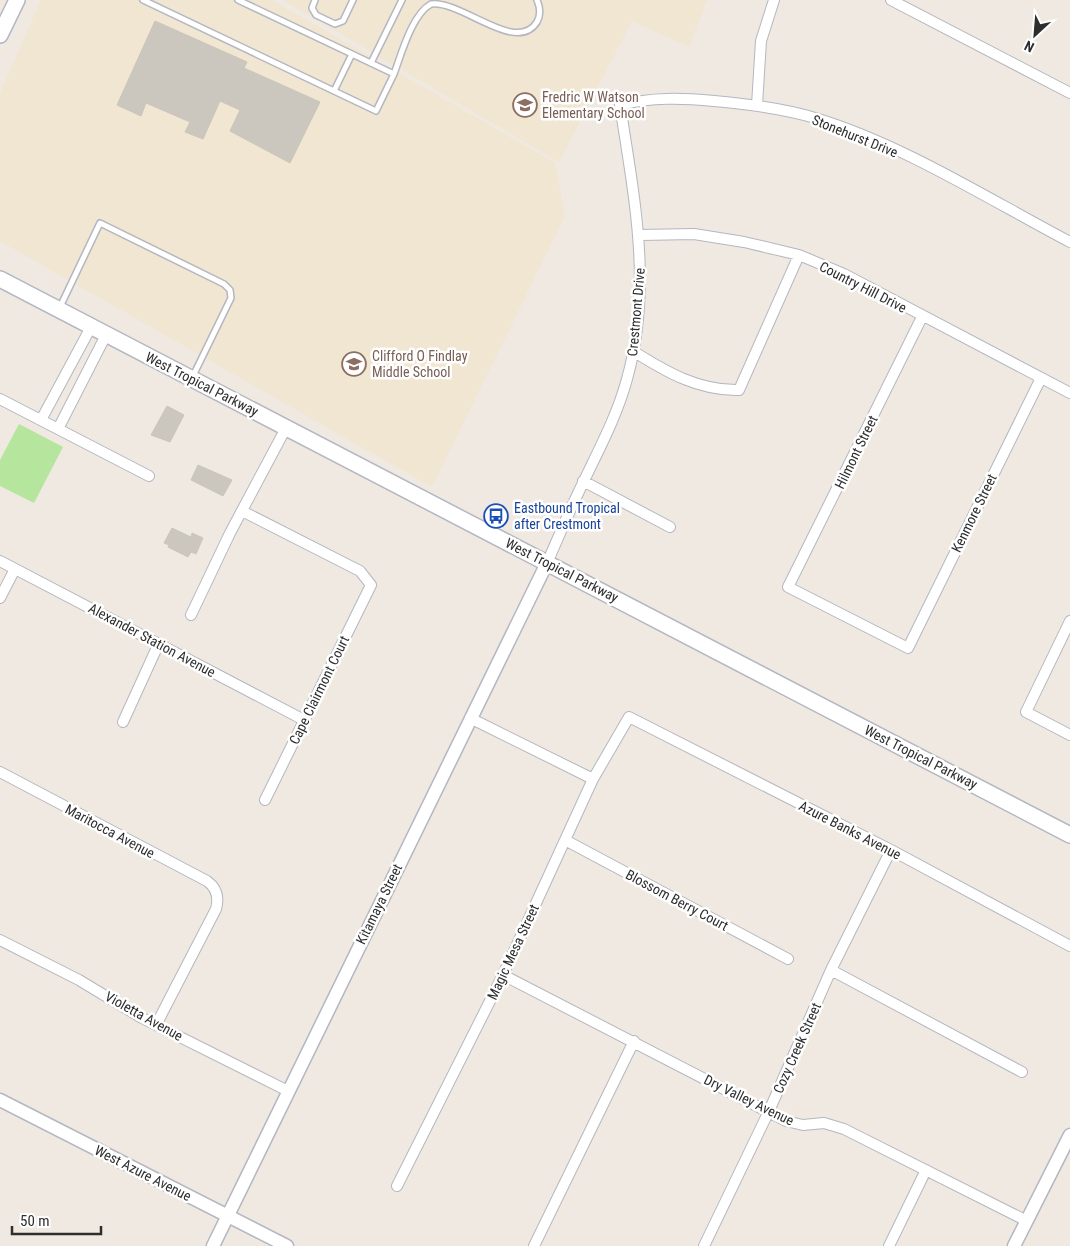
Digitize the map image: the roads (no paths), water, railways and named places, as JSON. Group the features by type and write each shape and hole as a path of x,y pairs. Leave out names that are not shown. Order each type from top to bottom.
{"main road":[{"path":"0,35 17,0"},
{"name":"West Tropical Parkway","path":"0,279 1070,835"}],"street":[{"path":"757,105 761,41 774,0"},
{"path":"891,0 1070,93"},
{"name":"Stonehurst Drive","path":"620,104 648,98 689,99 757,105 815,118 859,134 922,164 1070,242"},
{"name":"Crestmont Drive","path":"547,563 583,481 615,415 633,351 641,284 640,235 620,104"},
{"name":"Country Hill Drive","path":"640,235 694,234 744,242 799,255 844,274 922,317 1070,393"},
{"path":"633,351 656,366 701,385 719,390 738,390 799,255"},
{"name":"Hilmont Street","path":"908,648 788,586 922,317"},
{"path":"41,420 91,327"},
{"path":"58,429 106,335"},
{"name":"Kenmore Street","path":"908,648 1041,378"},
{"path":"0,399 149,476"},
{"path":"190,615 286,428"},
{"path":"583,481 670,527"},
{"name":"Cape Clairmont Court","path":"242,511 360,571 371,586 357,610 265,800"},
{"name":"Alexander Station Avenue","path":"0,561 304,720"},
{"name":"Kitamaya Street","path":"213,1246 229,1217 288,1091 547,563"},
{"path":"0,598 15,569"},
{"path":"1070,621 1026,712 1070,735"},
{"path":"123,722 159,643"},
{"name":"Magic Mesa Street","path":"397,1186 503,975 593,779 629,717"},
{"name":"Azure Banks Avenue","path":"629,717 891,850 1070,946"},
{"path":"470,718 593,779"},
{"name":"Maritocca Avenue","path":"0,772 212,884 216,893 216,909 156,1025"},
{"name":"Blossom Berry Court","path":"565,840 788,959"},
{"name":"Cozy Creek Street","path":"704,1246 769,1111 831,970 891,850"},
{"name":"Violetta Avenue","path":"0,940 79,980 156,1025 288,1091"},
{"path":"831,970 1022,1072"},
{"name":"Dry Valley Avenue","path":"503,975 786,1121 803,1125 824,1123 844,1129 1027,1221"},
{"path":"534,1246 634,1041"},
{"name":"West Azure Avenue","path":"0,1100 287,1246"},
{"path":"1014,1246 1070,1135"},
{"path":"889,1246 926,1170"}],"lane":[{"path":"143,0 376,111 394,74 418,16 433,3 450,2 508,30 523,32 535,24 539,18 540,11 537,0"},
{"path":"238,0 394,74"},
{"path":"316,0 312,8 316,14 335,24 343,21 353,0"},
{"path":"371,63 402,0"},
{"path":"334,91 352,54"},
{"path":"59,310 100,224 224,284 230,290 231,298 192,379"}],"place":[{"name":"Fredric W Watson Elementary School","path":"525,105"},
{"name":"Clifford O Findlay Middle School","path":"354,364"},
{"name":"Eastbound Tropical after Crestmont","path":"496,516"}]}
